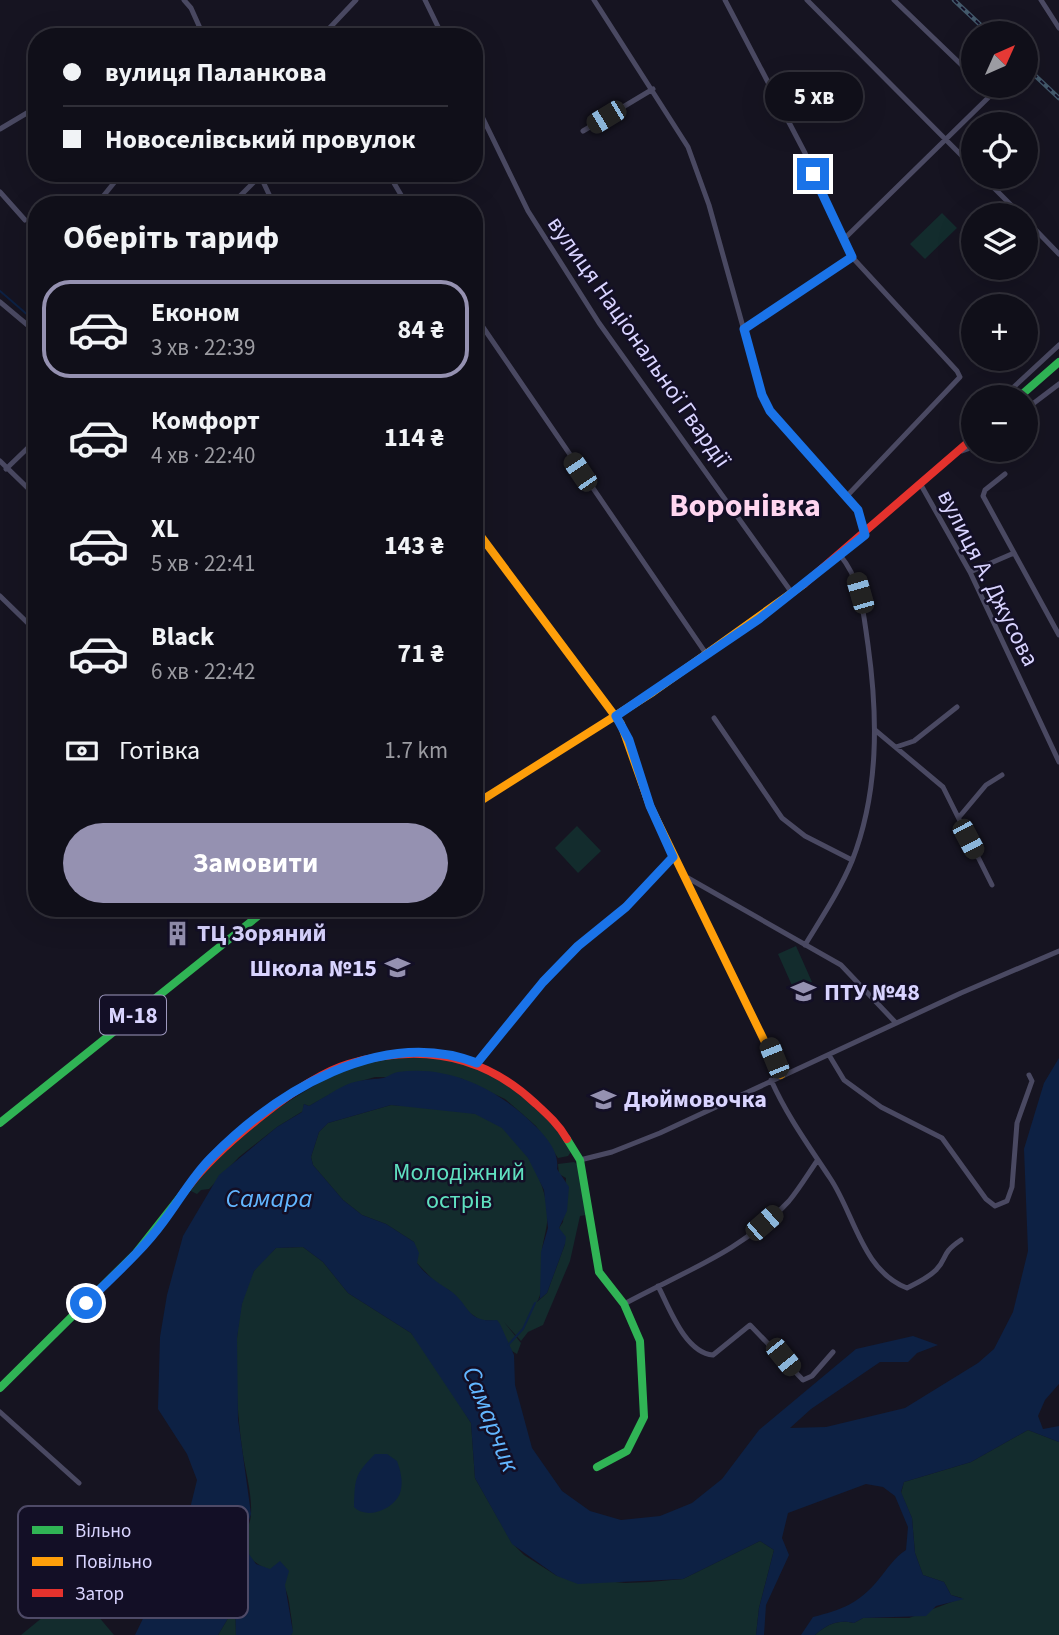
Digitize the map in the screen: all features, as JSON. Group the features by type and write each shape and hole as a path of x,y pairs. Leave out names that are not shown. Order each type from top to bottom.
{"main road":[{"path":"1033,385 1059,362"},
{"path":"483,799 708,656 865,535 961,449"},
{"path":"483,539 616,716 629,740 650,806 673,857 748,1000 781,1075"},
{"name":"М-18","path":"0,1123 257,917"},
{"path":"0,1388 136,1253 209,1160 257,1120 330,1071 363,1059 408,1054 444,1055 477,1063 517,1086 567,1137 580,1160 589,1226 600,1272 624,1304 640,1341 643,1417 626,1451 597,1467"}],"street":[{"path":"184,0 191,8 200,28"},
{"path":"330,28 356,0"},
{"path":"425,0 439,28"},
{"path":"594,0 688,147 699,173 762,395 770,411 858,510 865,535"},
{"path":"725,0 805,153 852,257 960,377 846,497"},
{"path":"807,0 961,155"},
{"path":"894,0 961,64"},
{"path":"1041,0 1059,28"},
{"path":"583,131 653,89"},
{"path":"843,240 988,98"},
{"path":"0,129 28,112"},
{"name":"вулиця Національної Гвардії","path":"483,118 528,211 599,323 792,593"},
{"path":"103,196 115,182"},
{"path":"239,196 252,182"},
{"path":"995,189 1009,203"},
{"path":"0,192 26,220"},
{"path":"1038,232 1059,254"},
{"path":"744,329 852,257"},
{"path":"0,302 28,325"},
{"path":"483,327 708,656"},
{"path":"1016,385 1059,345"},
{"path":"1038,400 1059,384"},
{"path":"956,453 961,446"},
{"path":"6,469 28,448"},
{"path":"956,453 961,451"},
{"path":"0,461 28,489"},
{"path":"1005,474 985,490 982,496 1059,635"},
{"name":"вулиця А. Джусова","path":"920,485 971,572 1059,762"},
{"path":"971,572 1014,553"},
{"path":"805,945 852,860 872,777 875,730 873,682 860,593 856,580 840,555"},
{"path":"0,596 28,623"},
{"path":"896,747 914,741 957,707"},
{"path":"714,718 782,818 805,836 852,860"},
{"path":"875,730 943,787 960,816 968,839 992,885"},
{"path":"960,816 986,785 1002,775"},
{"path":"477,1063 543,982 578,946 626,907 673,857"},
{"path":"682,875 841,965 896,1023"},
{"path":"580,1160 660,1133 781,1075 1059,951"},
{"path":"829,1055 844,1080 881,1107 942,1139 986,1199 995,1206 1007,1201 1012,1187 1017,1123 1032,1081 1029,1075"},
{"path":"771,1080 783,1106 832,1180 860,1240 886,1274 907,1288 938,1268 946,1250 961,1240"},
{"path":"624,1304 710,1262 750,1235 789,1200 817,1161"},
{"path":"658,1286 677,1324 691,1343 706,1355 713,1355 750,1325 803,1380 812,1376 833,1352"},
{"path":"0,1412 79,1483"}],"green space":[{"path":"942,213 957,228 925,259 910,244"},
{"path":"577,826 601,851 578,873 555,848"},
{"path":"796,946 812,982 794,990 778,954"},
{"path":"407,1057 457,1061 502,1080 542,1113 571,1152 568,1156 558,1158 536,1126 505,1099 460,1078 375,1077 347,1085 309,1106 304,1104 303,1111 277,1127 239,1157 209,1189 201,1190 197,1194 191,1191 201,1174 218,1156 240,1136 292,1099 360,1063"},
{"name":"Молодіжний острів","path":"391,1105 476,1114 502,1127 524,1151 539,1179 547,1208 541,1256 542,1283 537,1302 547,1293 565,1244 559,1228 563,1222 566,1178 559,1174 558,1164 574,1162 578,1165 586,1215 580,1216 570,1261 543,1325 528,1332 521,1341 504,1322 521,1343 517,1354 510,1350 497,1321 480,1320 470,1313 449,1290 438,1285 417,1263 414,1242 386,1224 362,1215 343,1200 313,1165 311,1157 319,1132 328,1123"},
{"path":"303,1247 323,1262 348,1293 411,1333 426,1351 471,1423 475,1478 512,1543 524,1555 557,1576 625,1583 650,1582 683,1579 760,1541 774,1550 759,1608 756,1635 291,1635 290,1609 282,1583 255,1562 248,1553 251,1506 240,1435 237,1387 240,1311 254,1271 276,1248"},
{"path":"1028,1430 1059,1442 1059,1635 815,1635 828,1625 838,1622 854,1623 863,1618 909,1618 962,1598 951,1595 944,1582 923,1575 915,1553 912,1518 901,1493 904,1482 971,1462"},
{"path":"42,1618 100,1618 114,1635 21,1635"},
{"path":"236,1618 236,1635 218,1635 227,1620"}],"water":[{"name":"Самара","path":"1059,1058 1059,1384 1045,1400 1038,1416 1043,1429 1059,1426 1059,1442 1028,1430 971,1462 904,1482 901,1492 912,1518 915,1553 923,1575 944,1582 951,1595 964,1599 936,1606 926,1616 863,1618 854,1623 833,1623 815,1635 801,1635 813,1617 841,1608 865,1594 906,1550 908,1527 895,1496 883,1487 866,1484 788,1513 782,1538 789,1555 766,1605 764,1635 756,1635 759,1608 774,1550 760,1541 683,1579 578,1584 557,1576 512,1544 475,1478 471,1423 411,1333 348,1293 323,1262 303,1247 276,1248 254,1271 242,1304 237,1338 238,1419 251,1514 248,1523 248,1506 191,1506 197,1480 187,1454 158,1409 160,1337 167,1295 183,1236 219,1175 277,1127 302,1112 304,1104 309,1106 341,1087 356,1082 383,1078 398,1072 434,1072 452,1075 485,1088 515,1108 544,1136 556,1155 557,1169 569,1187 567,1211 559,1228 566,1237 565,1244 547,1293 535,1303 540,1298 541,1252 548,1228 544,1190 528,1158 502,1128 475,1114 391,1105 328,1123 319,1132 311,1157 313,1165 343,1200 362,1215 386,1224 414,1242 419,1253 417,1263 421,1268 458,1297 474,1316 497,1320 514,1355 515,1385 532,1448 562,1491 590,1511 621,1520 660,1516 692,1503 722,1479 759,1430 856,1349 913,1336 938,1345 917,1353 908,1362 880,1362 811,1409 790,1428 826,1427 905,1408 978,1363 994,1349 1013,1312 1028,1251 1024,1149 1044,1083"},
{"path":"375,1454 387,1454 397,1461 402,1486 399,1496 389,1507 367,1513 354,1507 356,1483 359,1473"},
{"name":"Самара","path":"248,1553 256,1564 270,1569 280,1561 289,1571 285,1585 293,1632 291,1635 236,1635 236,1618 248,1618"},
{"name":"Самара","path":"143,1618 227,1618 218,1635 135,1635"}],"waterway":[{"path":"0,291 28,315"},
{"path":"508,1345 523,1329 535,1303"}],"railway":[{"path":"954,0 976,21"},
{"path":"1038,78 1059,98"}],"traffic: fast":[{"path":"1033,385 1059,362"},
{"path":"0,1123 257,917"},
{"path":"567,1139 580,1160 599,1272 624,1304 640,1341 644,1417 627,1451 597,1467"},
{"path":"0,1388 136,1253 188,1187"}],"traffic: slow":[{"path":"483,539 621,724 650,806 781,1075"},
{"path":"483,799 653,692 804,584"}],"traffic: jam":[{"path":"804,584 961,448"},
{"path":"188,1187 239,1135 307,1084 348,1064 399,1054 448,1057 494,1073 536,1104 567,1139"}],"place":[{"name":"ТЦ Зоряний","path":"177,933"},
{"name":"Школа №15","path":"397,968"},
{"name":"ПТУ №48","path":"804,992"},
{"name":"Дюймовочка","path":"604,1099"}],"district":[{"name":"Воронівка","path":"745,506"}],"route":[{"path":"86,1303 155,1232 197,1174 222,1147 330,1071 363,1059 408,1054 444,1055 477,1063 543,982 578,946 626,907 673,857 650,806 629,740 616,716 759,619 865,535 858,510 770,411 762,395 744,329 852,257 813,174"}],"water label":[{"name":"Самарчик","path":"491,1419"}]}
